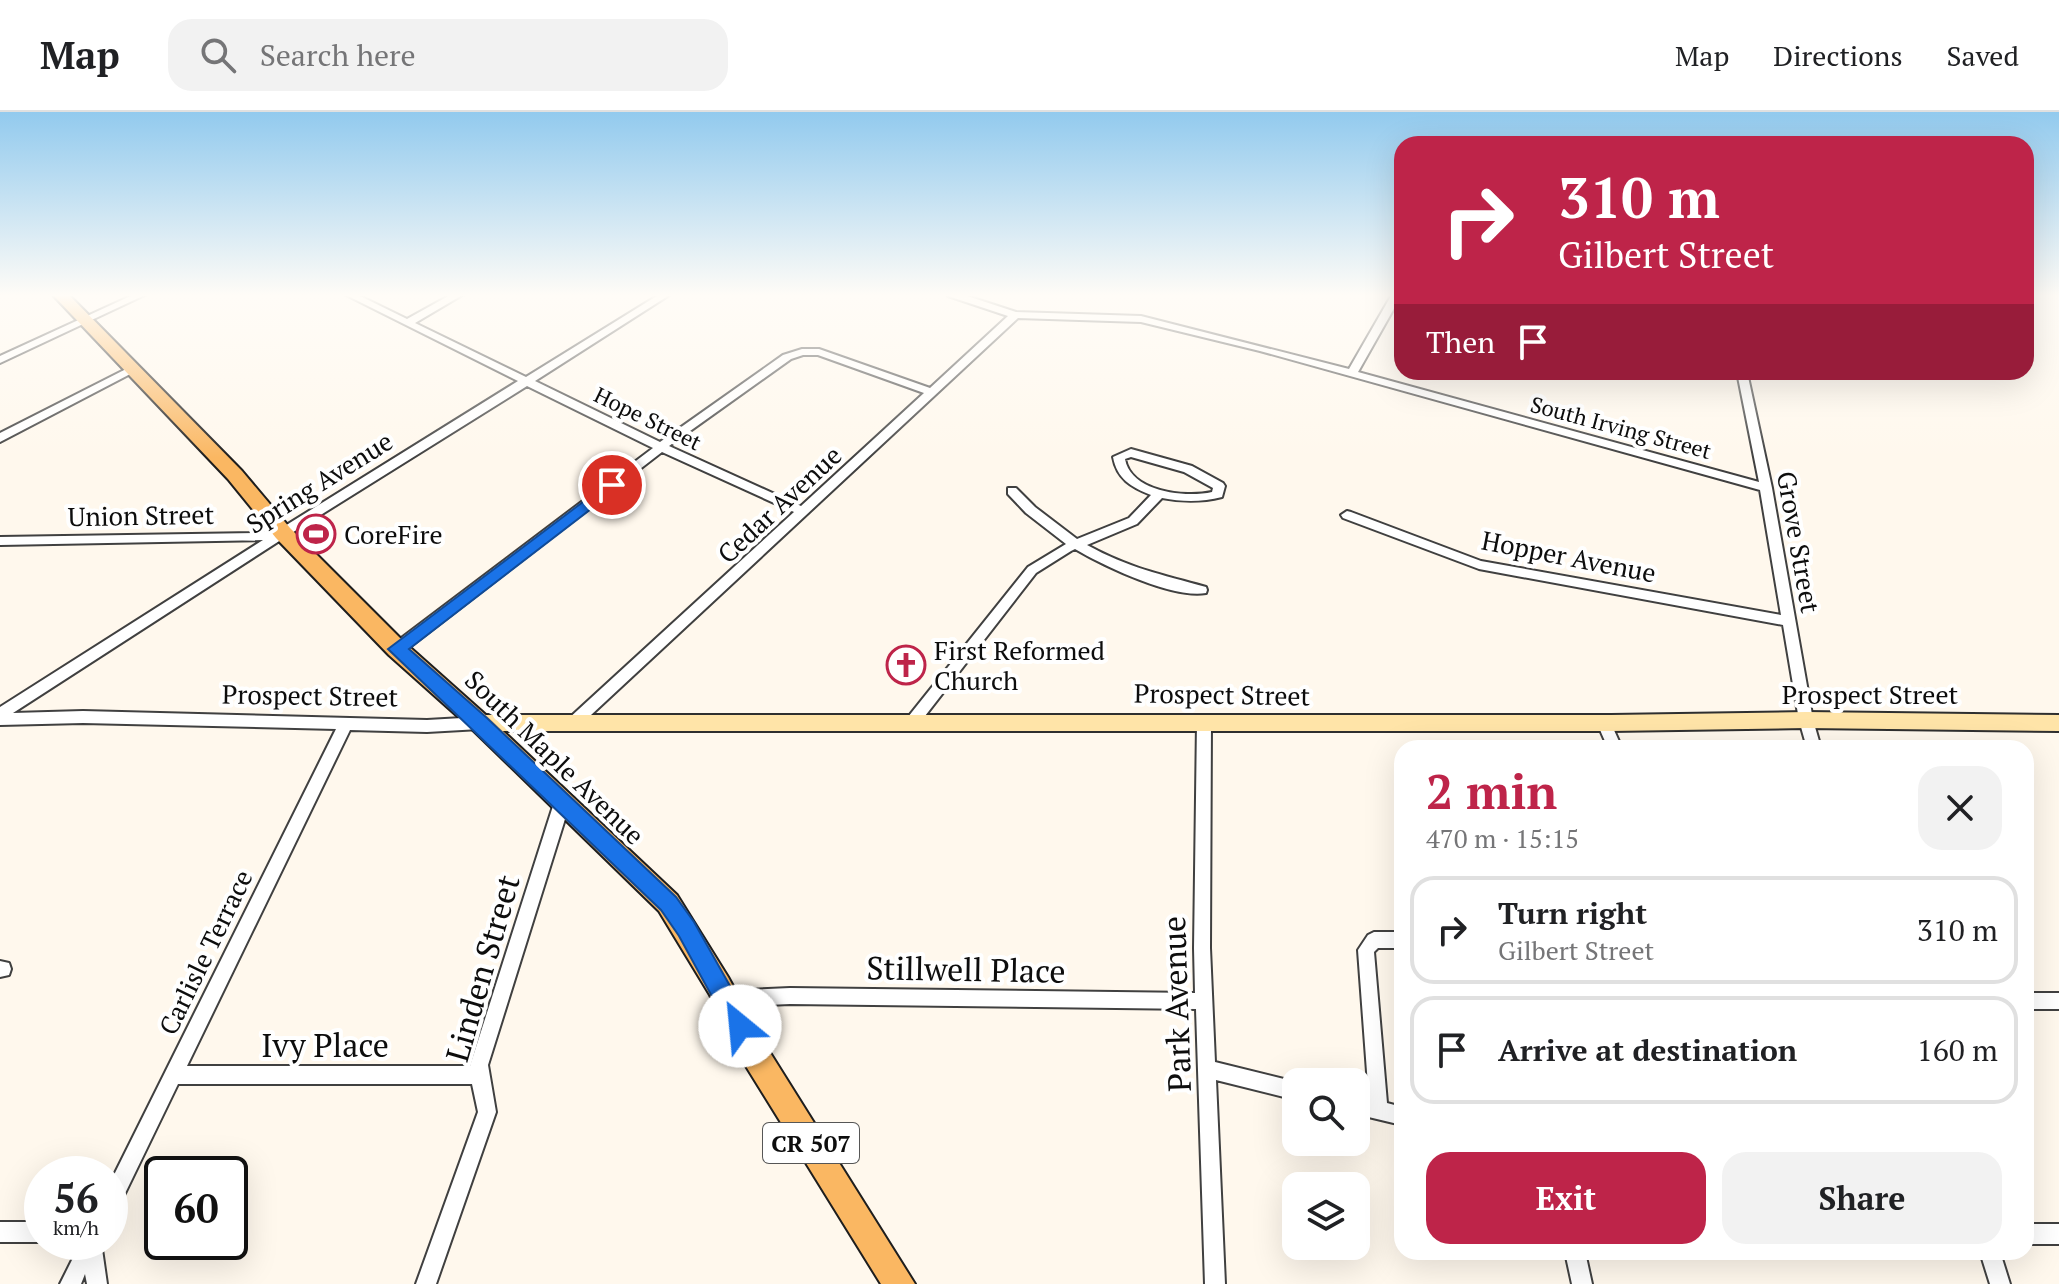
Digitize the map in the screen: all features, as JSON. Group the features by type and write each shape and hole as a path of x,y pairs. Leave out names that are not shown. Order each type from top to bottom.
{"main road":[{"name":"South Maple Avenue","path":"113,349 235,475 283,533 397,649 480,723 668,903 726,999"},
{"name":"Prospect Street","path":"480,723 1604,723 1806,720 2059,723"},
{"name":"CR 507","path":"726,999 754,1053 899,1284"}],"street":[{"path":"0,360 23,349"},
{"name":"Hope Street","path":"459,349 803,512"},
{"name":"Spring Avenue","path":"0,717 283,533 580,349"},
{"name":"Cedar Avenue","path":"572,724 978,349"},
{"name":"South Irving Street","path":"1257,349 1766,488"},
{"path":"1352,373 1366,349"},
{"path":"397,649 661,447 787,357 802,352 826,354 931,392"},
{"path":"0,438 132,369"},
{"name":"Grove Street","path":"1744,380 1812,740"},
{"path":"913,721 1032,570 1074,545 1133,521 1158,495 1209,497 1220,490 1215,482 1188,469 1131,453 1119,457 1117,461 1124,473 1158,495"},
{"path":"1012,491 1032,512 1074,545 1148,577 1201,590"},
{"name":"Hopper Avenue","path":"1347,515 1479,565 1789,621"},
{"name":"Union Street","path":"0,541 255,537 283,533"},
{"name":"Prospect Street","path":"0,717 427,726 480,723"},
{"name":"Park Avenue","path":"1204,722 1204,1001 1215,1284"},
{"path":"1604,723 1611,740"},
{"name":"Carlisle Terrace","path":"128,1166 346,724"},
{"name":"Linden Street","path":"426,1284 487,1112 487,1099 478,1075 562,803"},
{"path":"1379,1111 1366,950 1374,940 1394,940"},
{"name":"Stillwell Place","path":"726,999 790,996 1204,1001"},
{"path":"2034,1001 2059,1001"},
{"path":"1207,1069 1282,1088"},
{"name":"Ivy Place","path":"173,1075 478,1075"},
{"path":"1370,1109 1394,1114"},
{"path":"0,1232 24,1232"},
{"path":"2034,1234 2059,1234"},
{"path":"70,1284 82,1260"},
{"path":"93,1260 97,1284"},
{"path":"1577,1260 1582,1284"},
{"path":"1992,1260 2000,1284"}],"place":[{"name":"CoreFire","path":"316,534"},
{"name":"First Reformed Church","path":"906,665"}],"route":[{"path":"612,485 397,649 480,723 668,903 740,1026"}]}
